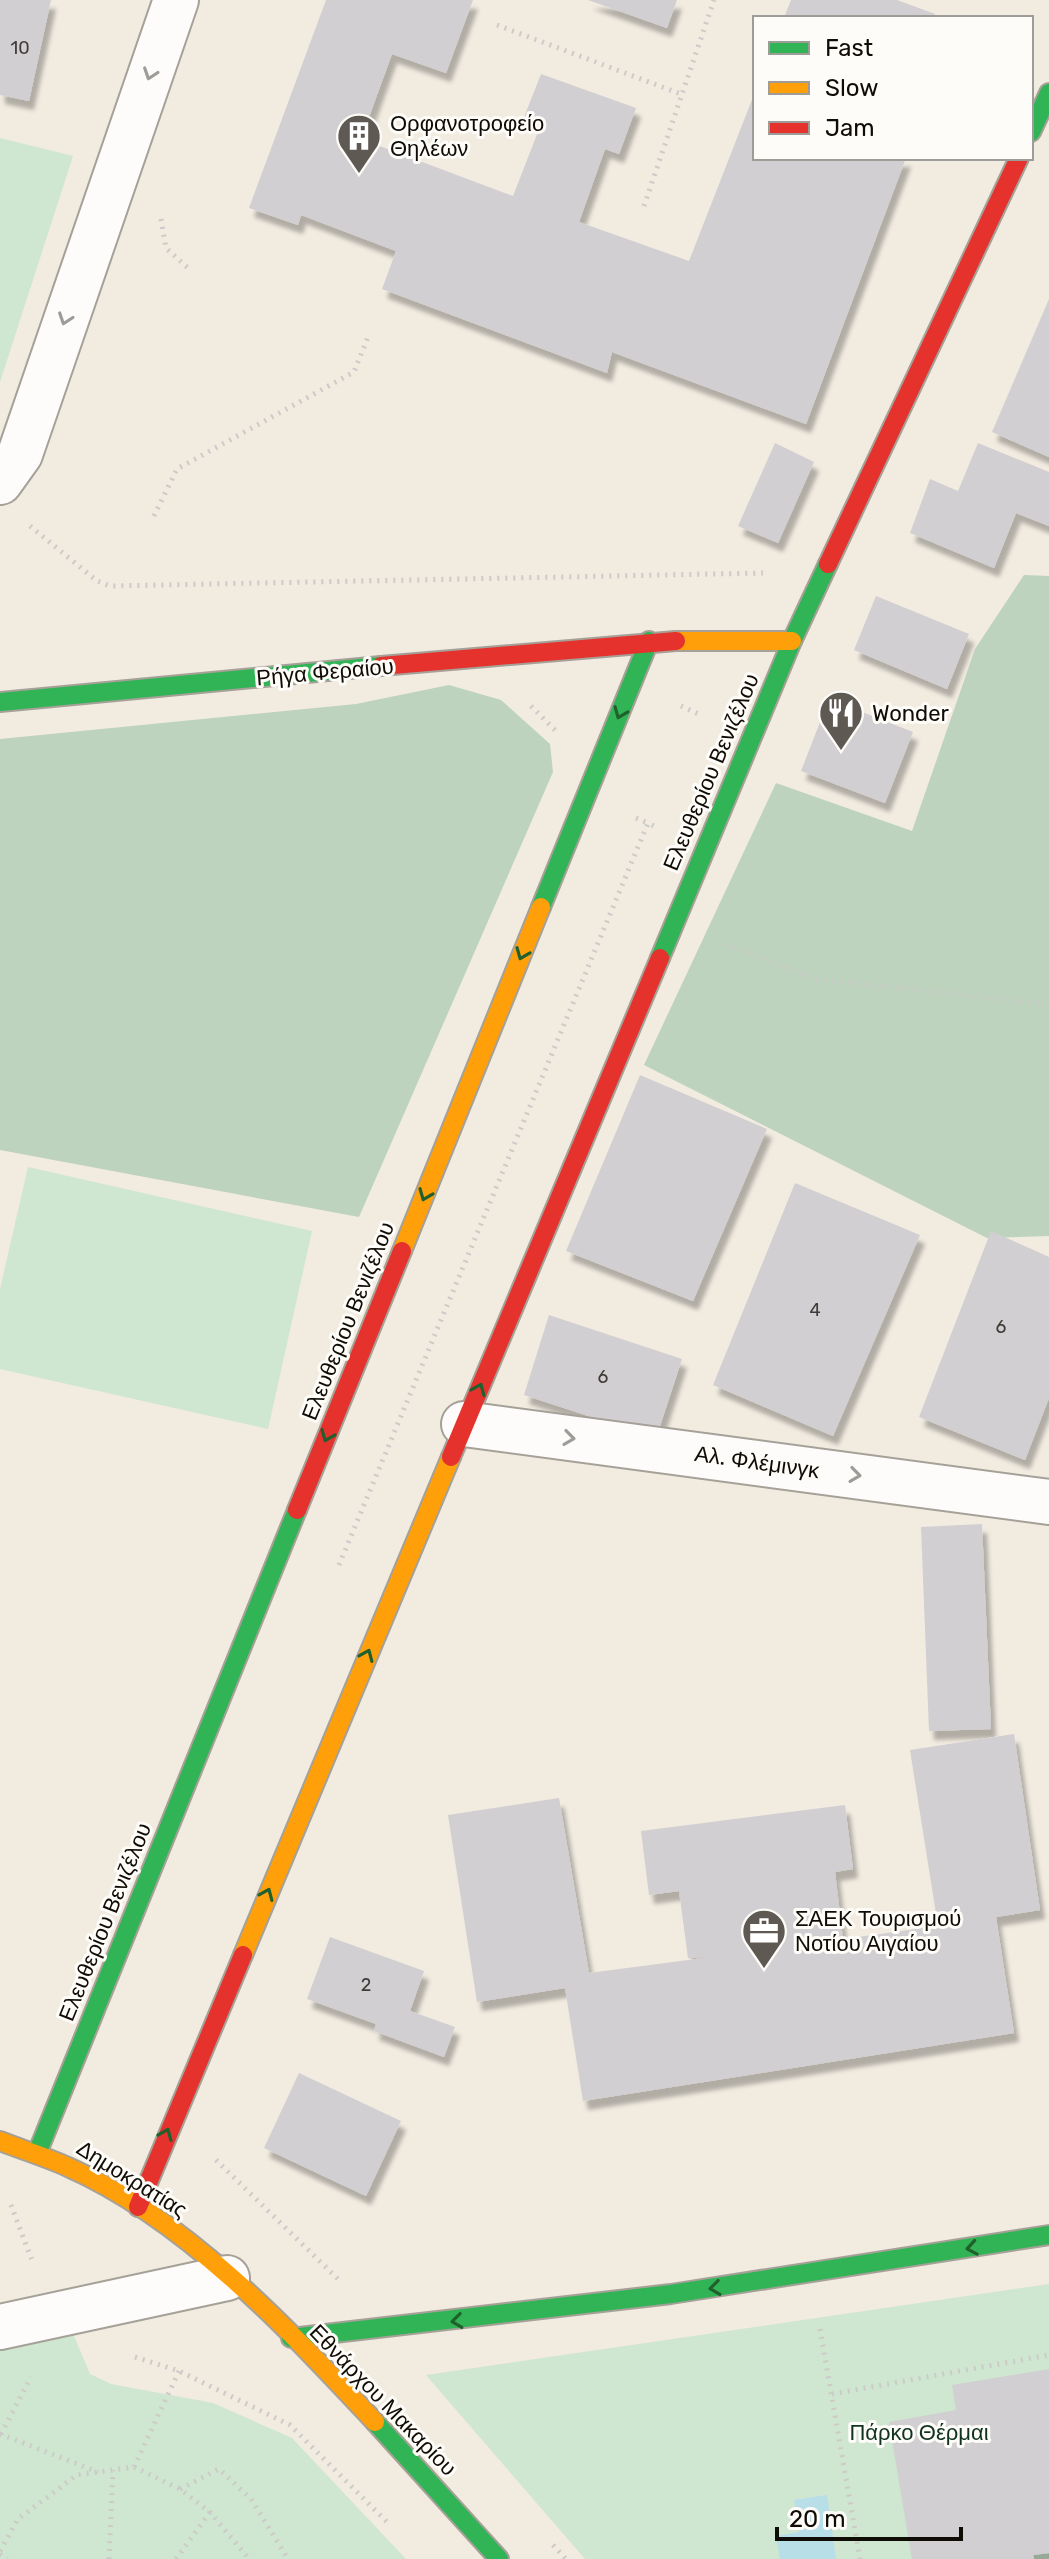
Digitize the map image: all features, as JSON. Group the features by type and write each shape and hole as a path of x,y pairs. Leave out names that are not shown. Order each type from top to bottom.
{"street":[{"path":"0,482 20,454 176,0"},
{"path":"1033,128 1049,93"},
{"name":"Ελευθερίου Βενιζέλου","path":"138,2207 792,641 1018,160"},
{"name":"Ελευθερίου Βενιζέλου","path":"38,2151 649,641 792,641"},
{"name":"Ρήγα Φεραίου","path":"0,702 649,641"},
{"name":"Αλ. Φλέμινγκ","path":"464,1424 1049,1502"},
{"name":"Δημοκρατίας","path":"0,2141 38,2151 89,2175 138,2207 227,2278"},
{"path":"291,2338 407,2328 820,2274 1049,2235"},
{"path":"0,2327 51,2313 227,2278"},
{"name":"Εθνάρχου Μακαρίου","path":"227,2278 347,2393 499,2559"}],"path":[{"path":"644,206 714,0"},
{"path":"497,25 681,94"},
{"path":"154,516 177,469 354,372 368,337"},
{"path":"26,523 97,581 110,586 764,573"},
{"path":"714,939 814,979 1049,1004"},
{"path":"212,2156 340,2280"},
{"path":"9,2199 59,2332 19,2395 0,2434 99,2472"},
{"path":"820,2326 860,2559"},
{"path":"119,2352 179,2371 290,2425 390,2526"},
{"path":"832,2394 1049,2355"},
{"path":"134,2467 179,2371"},
{"path":"7,2559 0,2552 18,2519 49,2493 77,2475 134,2467 180,2489 210,2512 249,2559"},
{"path":"180,2489 219,2469 251,2499 288,2559"},
{"path":"109,2559 113,2470"},
{"path":"176,2559 210,2512"}],"green space":[{"path":"0,138 73,156 0,382"},
{"path":"1024,575 1049,576 1049,1236 987,1238 644,1065 776,783 912,831 975,649"},
{"path":"449,685 501,700 550,744 553,772 359,1217 0,1150 0,739 356,704"},
{"path":"28,1167 312,1231 268,1429 0,1369 0,1289"},
{"name":"Πάρκο Θέρμαι","path":"1049,2284 1049,2559 585,2559 426,2375"},
{"path":"66,2317 90,2374 111,2384 213,2403 292,2438 406,2559 0,2559 0,2345"}],"water":[{"path":"827,2495 836,2559 780,2559 776,2536 799,2532 794,2500"}],"building":[{"path":"0,0 51,0 29,101 0,95"},
{"name":"Ορφανοτροφείο Θηλέων","path":"326,0 473,0 446,73 392,54 361,139 513,196 541,124 524,117 541,74 636,108 619,154 605,149 579,222 689,261 753,97 753,160 905,160 806,424 612,352 607,373 382,289 396,251 301,215 298,225 249,208"},
{"path":"588,0 677,0 667,28"},
{"path":"791,0 897,0 935,14 934,16 785,16"},
{"path":"1049,299 1049,457 992,432"},
{"path":"775,443 814,462 778,543 738,526"},
{"path":"978,443 1049,472 1049,526 1016,513 994,568 910,533 930,479 958,491"},
{"path":"876,596 969,634 947,689 854,650"},
{"path":"829,699 913,732 885,803 801,771"},
{"path":"640,1075 767,1129 693,1301 566,1251"},
{"path":"795,1183 920,1235 833,1436 713,1385"},
{"path":"991,1231 1049,1257 1049,1398 1025,1460 919,1417"},
{"path":"549,1315 682,1359 656,1438 524,1395"},
{"path":"982,1524 991,1729 929,1731 921,1527"},
{"path":"1014,1734 1040,1910 996,1917 1014,2033 583,2101 565,1988 477,2002 448,1815 559,1798 589,1973 711,1957 688,1958 679,1891 649,1895 641,1831 845,1805 853,1869 835,1872 843,1939 938,1926 910,1750"},
{"path":"330,1937 424,1971 410,2011 455,2027 444,2057 374,2031 376,2024 307,1999"},
{"path":"299,2073 401,2121 366,2196 264,2148"},
{"path":"1049,2369 1049,2553 1033,2555 1034,2559 912,2559 889,2422 956,2410 952,2385"}],"traffic: fast":[{"path":"1033,128 1049,93"},
{"path":"660,958 792,641 828,564"},
{"path":"541,907 649,641"},
{"path":"0,702 381,666"},
{"path":"38,2151 297,1510"},
{"path":"291,2338 671,2294 1049,2235"},
{"path":"375,2422 499,2559"}],"traffic: slow":[{"path":"676,641 792,641"},
{"path":"402,1251 541,907"},
{"path":"243,1955 451,1457"},
{"path":"0,2141 60,2163 112,2189 154,2216 234,2280 375,2422"}],"traffic: jam":[{"path":"828,564 1018,160"},
{"path":"381,666 676,641"},
{"path":"451,1457 660,958"},
{"path":"297,1510 402,1251"},
{"path":"138,2207 243,1955"}],"place":[{"name":"Ορφανοτροφείο Θηλέων","path":"359,175"},
{"name":"Wonder","path":"841,752"},
{"name":"ΣΑΕΚ Τουρισμού Νοτίου Αιγαίου","path":"764,1970"}]}
